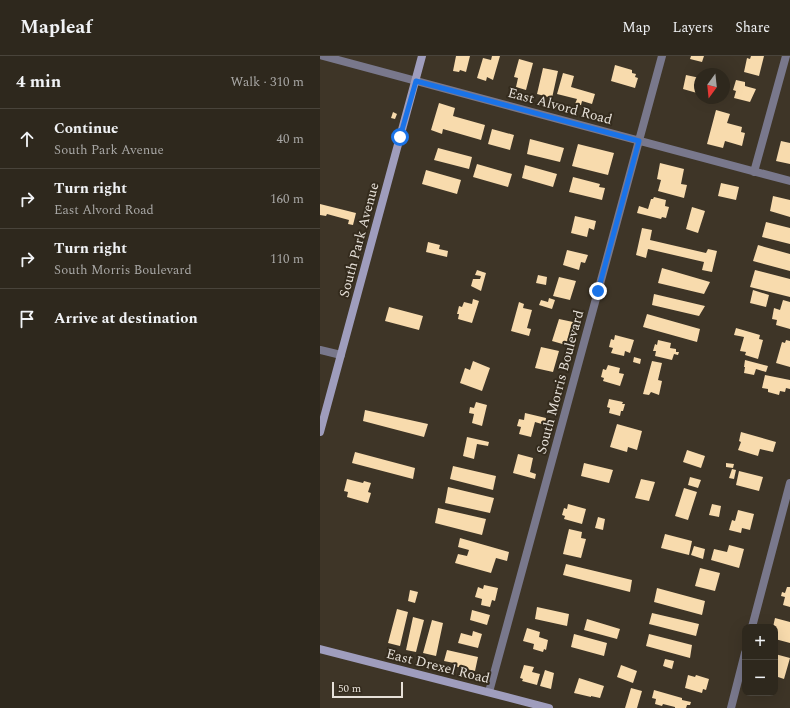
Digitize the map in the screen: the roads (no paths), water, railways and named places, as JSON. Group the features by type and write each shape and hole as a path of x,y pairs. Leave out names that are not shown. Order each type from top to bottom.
{"main road":[{"name":"South Park Avenue","path":"320,432 422,56"},
{"name":"East Drexel Road","path":"320,649 548,708"}],"street":[{"name":"East Alvord Road","path":"323,56 790,181"},
{"name":"South Morris Boulevard","path":"489,692 662,56"},
{"path":"754,172 786,56"},
{"path":"320,350 341,355"},
{"path":"753,624 790,483"},
{"path":"731,708 743,660"}]}
